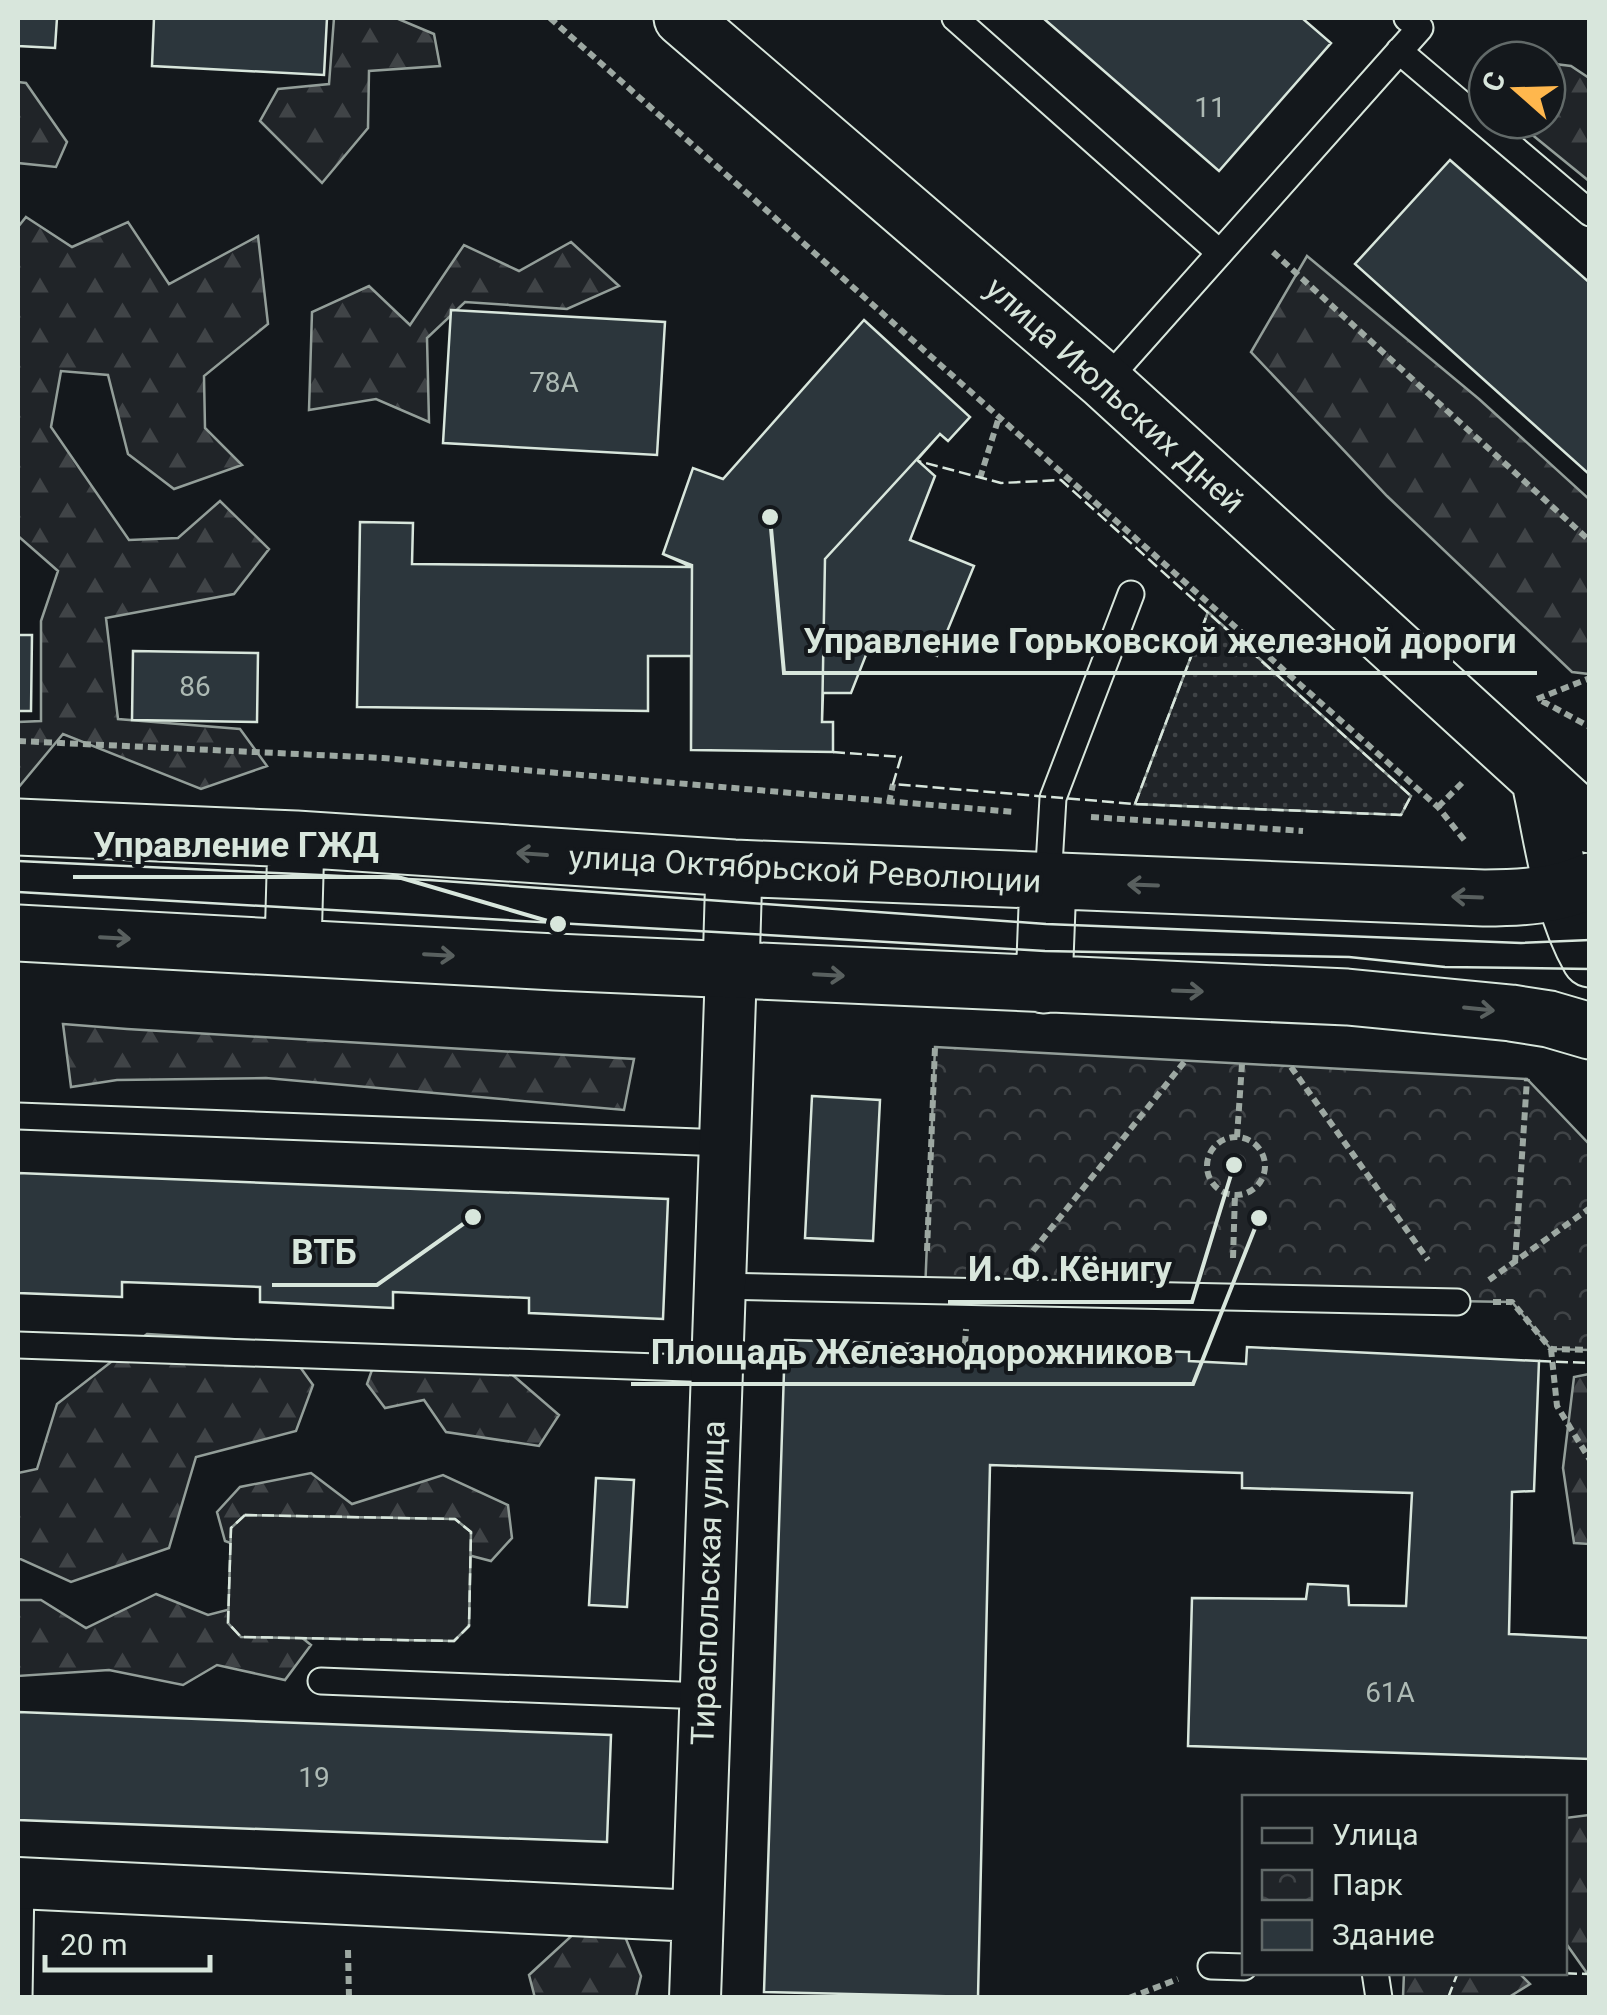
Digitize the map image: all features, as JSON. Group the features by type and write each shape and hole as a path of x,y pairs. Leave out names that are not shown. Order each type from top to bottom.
{"main road":[{"name":"улица Июльских Дней","path":"682,18 1105,382 1590,825"},
{"path":"1540,782 1577,886 1580,942 1590,959"},
{"name":"улица Октябрьской Революции","path":"18,826 296,839 734,868 1048,882 1484,898 1516,898 1577,886"},
{"path":"293,947 296,839"},
{"name":"Тираспольская улица","path":"731,970 734,868"},
{"path":"1044,985 1048,882"},
{"path":"18,933 1366,999 1511,1013 1590,1030"}],"street":[{"name":"Тираспольская улица","path":"695,1998 731,970"},
{"path":"19,1883 696,1916"}],"lane":[{"path":"955,18 1220,253"},
{"path":"1105,382 1420,28 1407,18"},
{"path":"1399,51 1590,214"},
{"path":"1048,882 1052,798 1132,594"},
{"path":"18,1116 725,1143"},
{"path":"720,1286 1457,1302"},
{"path":"18,1345 716,1369"},
{"path":"321,1681 704,1696"},
{"path":"19,1883 19,1998"},
{"path":"1212,1966 1242,1967"}],"path":[{"path":"550,18 1438,807 1466,841 1447,840"},
{"path":"1260,266 1272,252 1590,541"},
{"path":"980,478 999,417"},
{"path":"1538,699 1590,678"},
{"path":"18,740 383,758 889,803 1309,831"},
{"path":"889,803 894,784"},
{"path":"925,1292 935,1047"},
{"path":"999,1294 1185,1061"},
{"path":"1237,1137 1242,1064"},
{"path":"1291,1067 1457,1302"},
{"path":"1515,1263 1528,1079"},
{"path":"1237,1137 1257,1146 1265,1165 1259,1184 1235,1194 1215,1186 1207,1169 1216,1144 1237,1137"},
{"path":"1231,1298 1235,1194"},
{"path":"1457,1302 1590,1208"},
{"path":"1457,1302 1512,1302 1551,1349 1557,1406 1590,1460"},
{"path":"1551,1349 1590,1350"}],"green space":[{"path":"334,18 396,18 434,34 440,66 369,71 368,128 322,183 260,121 278,89 329,84"},
{"path":"1567,66 1589,78 1589,181 1539,140 1567,140"},
{"path":"18,82 26,83 67,142 56,167 18,163"},
{"path":"26,217 72,247 128,222 169,284 258,236 268,324 204,376 205,428 242,465 174,489 128,454 108,375 61,371 51,427 129,540 178,538 220,501 269,549 234,594 106,618 118,719 240,729 267,766 201,789 63,734 18,788 18,722 41,721 41,621 58,571 18,536 18,227"},
{"path":"571,242 619,286 567,309 465,302 427,338 429,422 376,399 309,410 312,312 369,286 410,325 464,245 519,271"},
{"path":"1307,256 1479,399 1589,499 1589,674 1572,672 1387,496 1251,352"},
{"path":"1208,612 1411,796 1401,815 1135,804"},
{"path":"63,1024 634,1059 624,1110 266,1078 117,1080 71,1087"},
{"path":"935,1047 1527,1079 1589,1144 1589,1350 1551,1349 1512,1302 925,1292"},
{"path":"147,1334 282,1342 313,1385 296,1431 196,1457 169,1548 71,1582 18,1558 18,1473 37,1469 57,1404"},
{"path":"378,1353 508,1371 559,1415 539,1446 446,1432 424,1400 385,1408 367,1384"},
{"path":"1590,1374 1589,1544 1574,1543 1563,1468 1574,1377"},
{"path":"311,1473 352,1504 443,1475 508,1505 512,1538 491,1561 422,1543 306,1570 225,1541 217,1512 240,1487"},
{"path":"245,1515 455,1519 471,1532 469,1626 454,1641 241,1637 228,1623 231,1528"},
{"path":"156,1594 208,1615 258,1602 311,1645 285,1680 217,1665 183,1685 109,1670 18,1676 18,1600 41,1600 86,1628"},
{"path":"1590,1815 1589,1976 1567,1945 1567,1818"},
{"path":"579,1929 622,1929 641,1976 636,1997 535,1998 529,1975"},
{"path":"1404,1975 1521,1975 1530,1984 1509,1997 1403,1997"}],"building":[{"path":"18,18 57,18 55,48 18,46"},
{"path":"154,18 327,18 324,75 152,66"},
{"path":"1043,18 1302,18 1331,43 1219,171"},
{"path":"1450,160 1590,283 1590,475 1355,264"},
{"path":"451,310 665,322 657,455 443,443"},
{"path":"864,320 970,417 948,441 940,434 825,559 822,722 833,722 833,752 691,750 692,565 663,554 693,468 723,479"},
{"path":"864,320 970,417 948,441 940,434 917,460 935,476 910,540 974,566 937,656 875,632 851,693 823,693 822,722 833,722 833,752 691,750 691,656 648,656 648,711 357,707 360,522 413,523 412,564 692,567 663,554 693,468 723,479"},
{"path":"18,635 32,635 31,711 18,711"},
{"path":"133,651 258,653 257,722 132,720"},
{"path":"812,1096 880,1100 873,1241 805,1238"},
{"path":"18,1173 668,1199 663,1319 529,1313 529,1298 393,1292 393,1308 260,1302 260,1287 122,1282 122,1297 18,1293"},
{"path":"785,1340 1189,1352 1189,1361 1246,1364 1247,1347 1539,1361 1534,1491 1512,1492 1509,1634 1590,1638 1590,1759 1188,1746 1192,1598 1306,1599 1308,1584 1348,1586 1349,1605 1406,1606 1412,1493 1242,1488 1242,1473 990,1465 978,1997 764,1992"},
{"path":"596,1478 634,1480 627,1607 589,1605"},
{"path":"18,1712 611,1735 607,1842 18,1820"}],"tram line":[{"path":"18,861 429,880 1046,924 1521,943 1590,940"},
{"path":"18,892 1045,951 1349,957 1445,967 1590,969"}],"fence":[{"path":"833,752 901,757 893,784 1135,804 1401,815 1411,796 1061,480 1001,483 918,461"},
{"path":"1135,804 1208,612"},
{"path":"1539,1361 1590,1363"},
{"path":"245,1515 455,1519 471,1532 469,1626 454,1641 241,1637 228,1623 231,1528 245,1515"},
{"path":"1567,1973 1590,1974"},
{"path":"1448,1998 1457,1975"}],"place":[{"name":"Управление Горьковской железной дороги","path":"770,517"},
{"name":"Управление ГЖД","path":"558,924"},
{"name":"И. Ф. Кёнигу","path":"1234,1165"},
{"name":"ВТБ","path":"473,1217"},
{"name":"Площадь Железнодорожников","path":"1259,1218"}]}
